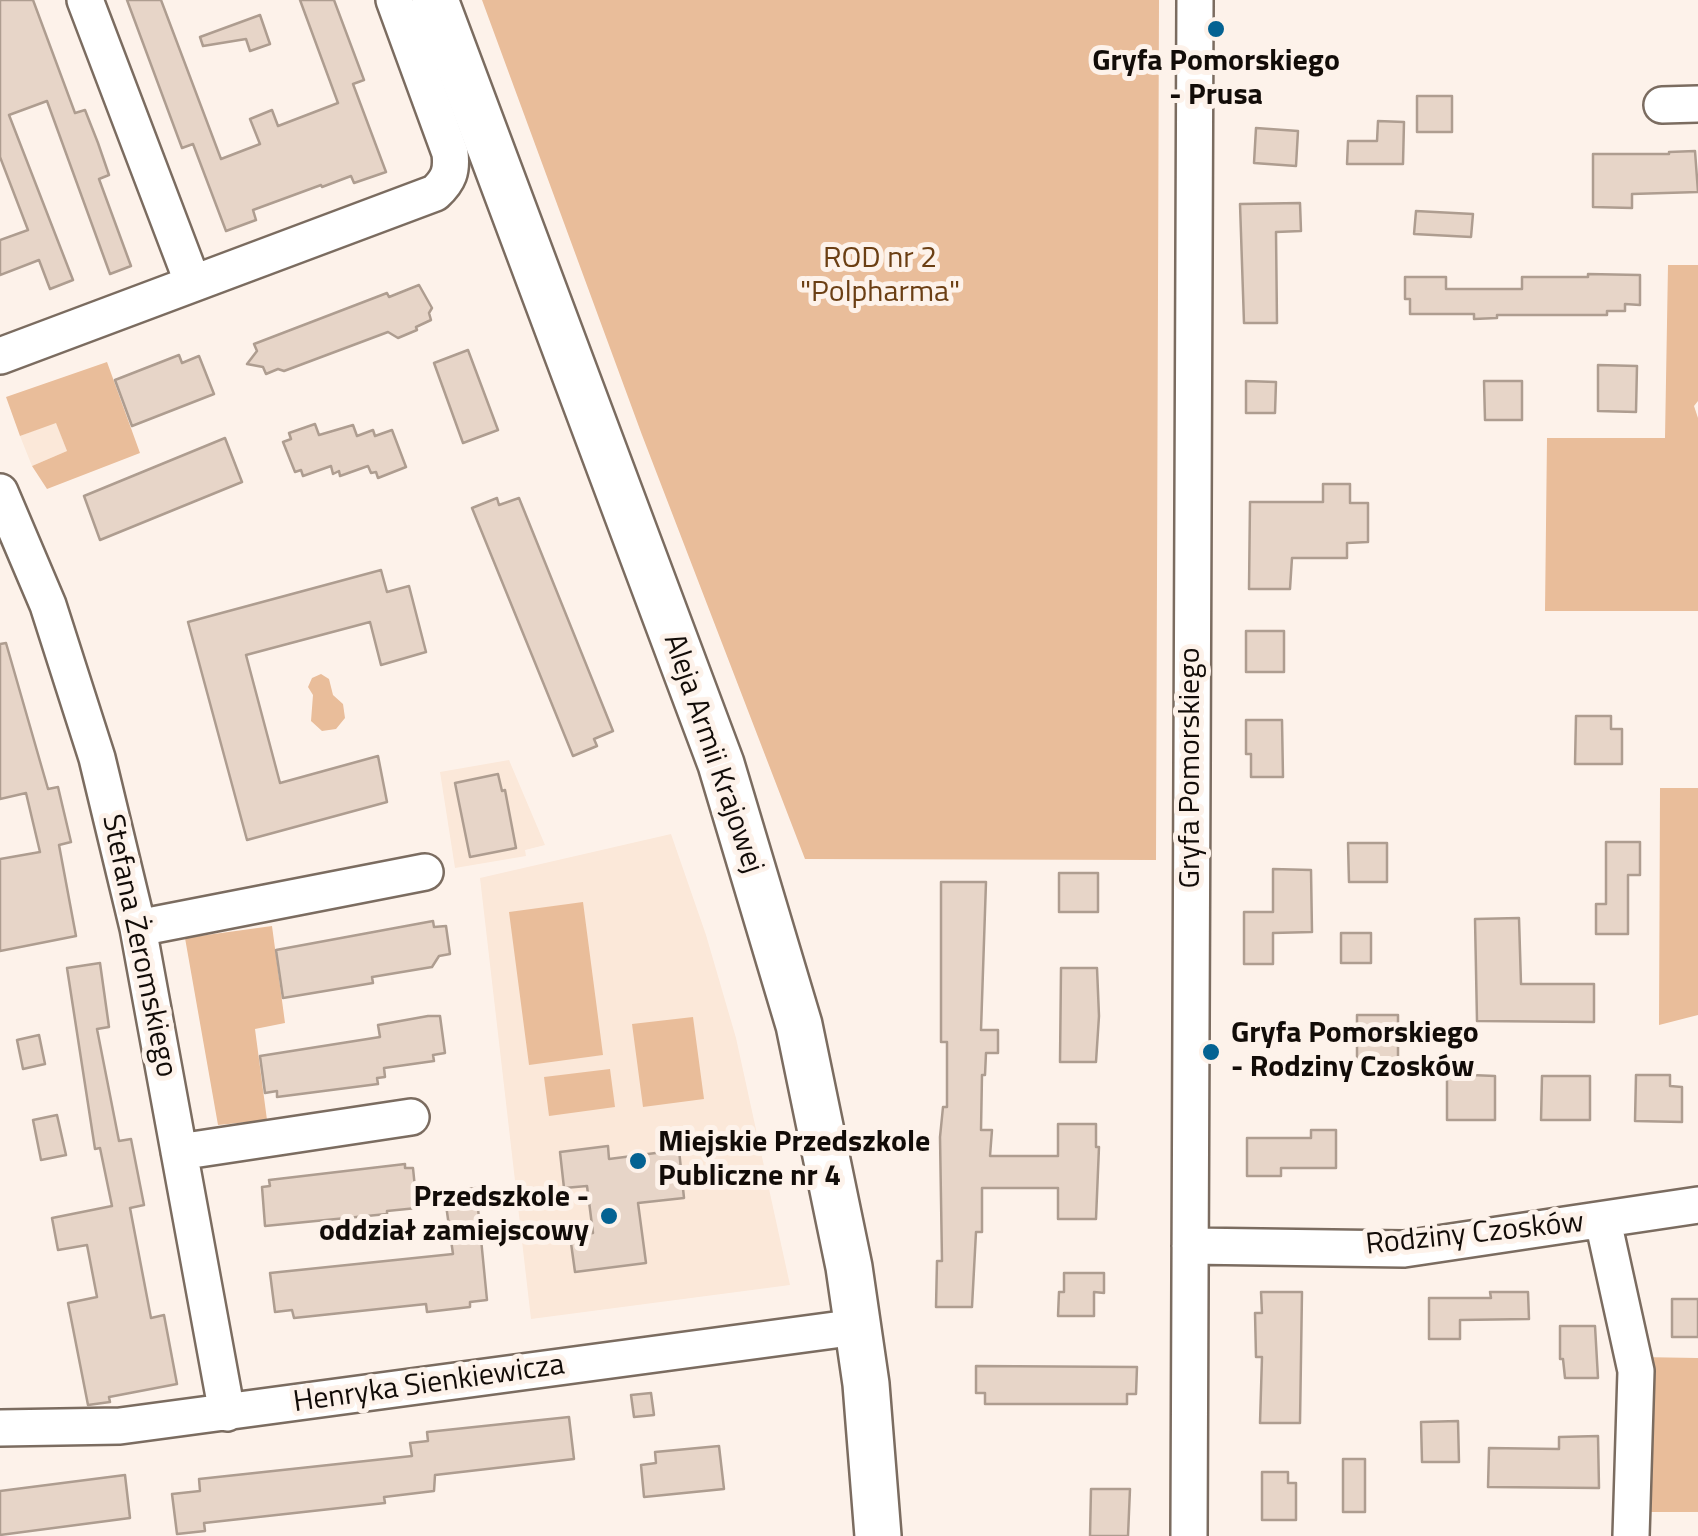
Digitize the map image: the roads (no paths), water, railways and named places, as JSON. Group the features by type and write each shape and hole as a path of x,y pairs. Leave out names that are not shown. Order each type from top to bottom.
{"main road":[{"name":"Aleja Armii Krajowej","path":"435,0 721,764 798,1025 832,1172 857,1326 866,1384 878,1536"}],"street":[{"path":"85,0 192,281"},
{"path":"0,356 436,192 446,183 452,169 450,153 394,0"},
{"name":"Gryfa Pomorskiego","path":"1189,1536 1195,0"},
{"path":"1662,105 1698,104"},
{"name":"Stefana Żeromskiego","path":"0,492 48,605 98,758 138,928 227,1413"},
{"path":"138,928 425,872"},
{"path":"179,1152 411,1118"},
{"name":"Rodziny Czosków","path":"1190,1246 1404,1249 1698,1205"},
{"path":"1604,1221 1636,1371 1631,1536"},
{"name":"Henryka Sienkiewicza","path":"0,1428 120,1426 857,1326"}],"place":[{"name":"Gryfa Pomorskiego - Prusa","path":"1216,29"},
{"name":"Gryfa Pomorskiego - Rodziny Czosków","path":"1211,1052"},
{"name":"Miejskie Przedszkole Publiczne nr 4","path":"638,1161"},
{"name":"Przedszkole - oddział zamiejscowy","path":"609,1216"}],"park label":[{"name":"ROD nr 2 \"Polpharma\"","path":"880,277"}]}
